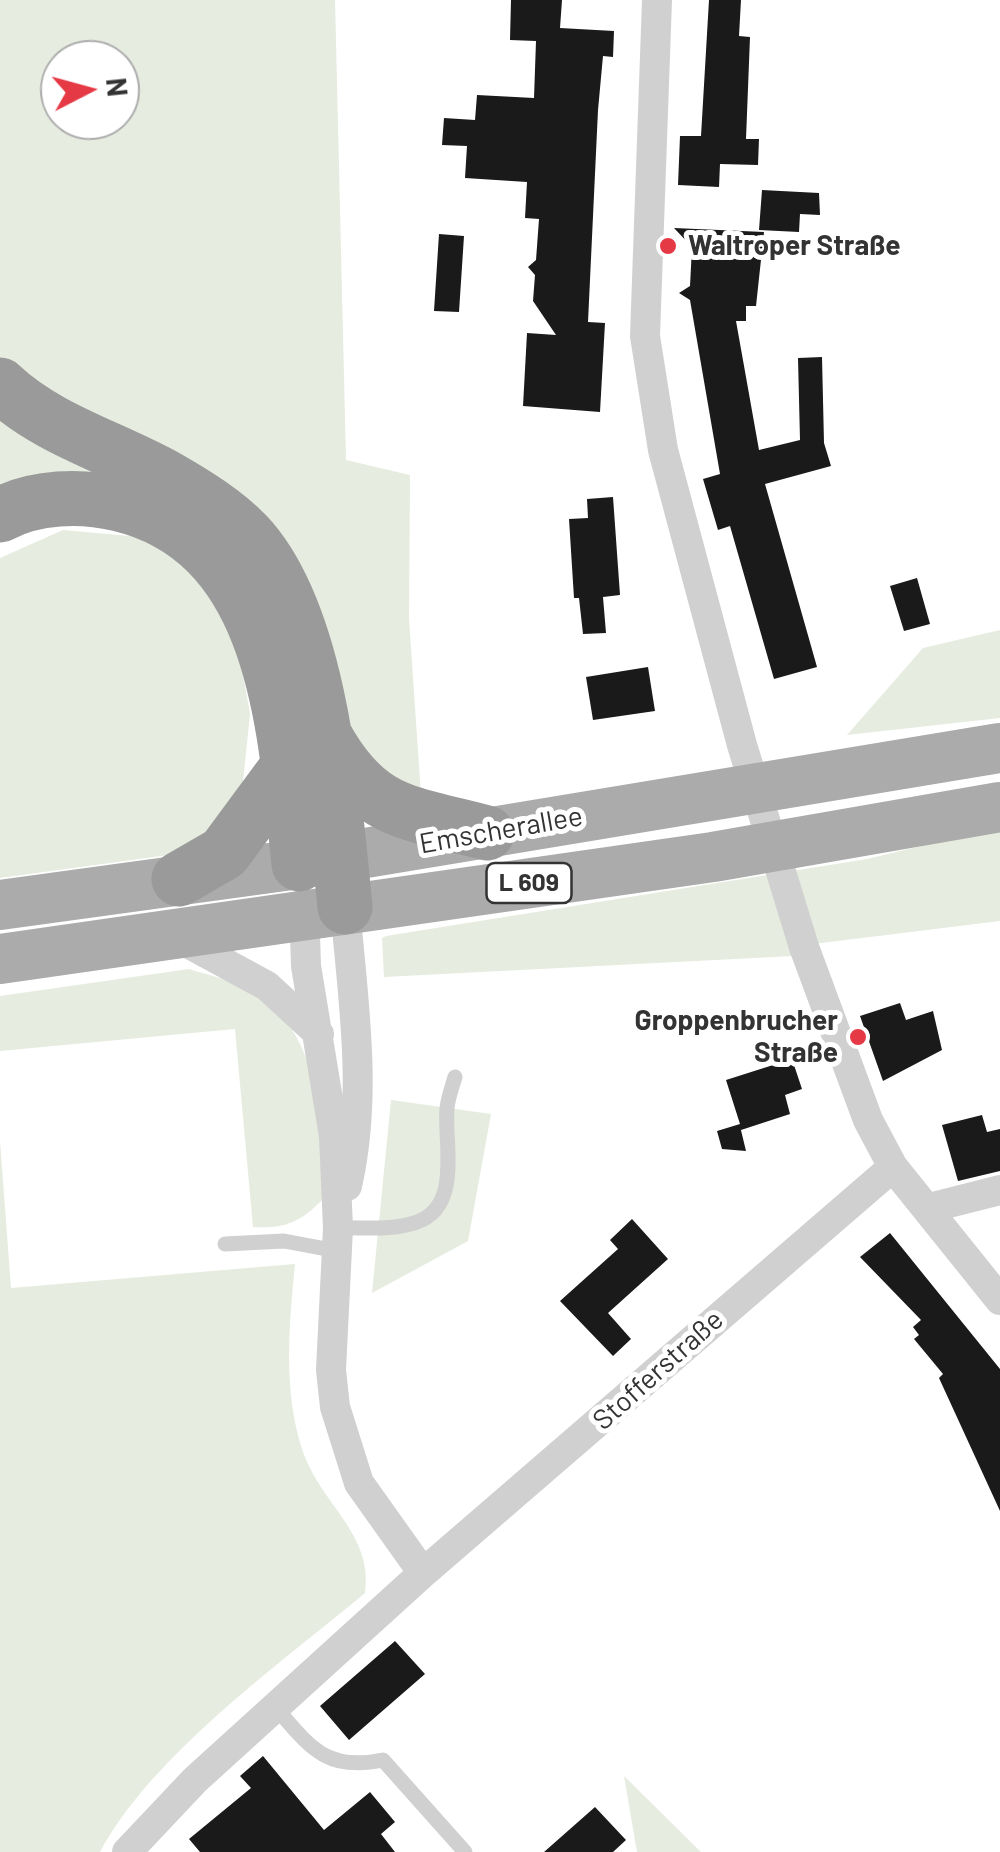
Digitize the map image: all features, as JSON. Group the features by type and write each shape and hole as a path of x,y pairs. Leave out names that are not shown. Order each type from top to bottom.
{"highway":[{"path":"0,385 17,401 70,434 164,476 248,535 296,616 305,747 322,885"},
{"path":"0,515 52,499 96,499 147,511 186,533 244,598 305,747 343,766 369,795 393,808 487,833"},
{"path":"179,880 224,853 305,747"}],"main road":[{"name":"Emscherallee","path":"0,959 170,934 487,833 1000,748"},
{"name":"Emscherallee","path":"0,905 179,880 322,885 713,856 1000,807"}],"street":[{"path":"657,0 644,326 663,450 739,738 804,947 868,1120 893,1166 1000,1300"},
{"path":"322,885 306,966 334,1136 337,1239 331,1370 344,1445 358,1482 423,1573"},
{"path":"322,885 359,1087 358,1138 337,1239"},
{"path":"170,934 267,986 319,1034"},
{"name":"Stofferstraße","path":"127,1852 138,1836 423,1573 893,1166"},
{"path":"930,1208 1000,1190"}],"lane":[{"path":"225,1244 337,1239 419,1222 433,1213 444,1198 447,1106 455,1077"},
{"path":"275,1707 317,1755 358,1766 384,1760 465,1852"}],"shaded area":[{"path":"0,0 335,0 346,460 410,475 409,619 421,795 375,776 0,363"},
{"path":"0,400 130,483 0,494"},
{"path":"63,530 141,537 201,572 237,640 250,714 241,801 205,850 0,878 0,558"},
{"path":"1000,630 1000,718 847,735 923,648"},
{"path":"1000,827 1000,921 813,944 793,956 384,977 382,938 386,936 867,859"},
{"path":"189,969 248,989 273,1007 305,1054 318,1110 323,1199 292,1222 253,1227 235,1029 0,1051 0,996"},
{"path":"391,1100 491,1114 468,1241 372,1293"},
{"path":"0,1141 11,1288 295,1264 289,1357 296,1427 310,1469 354,1536 366,1572 365,1593 184,1746 123,1816 100,1852 0,1852"},
{"path":"624,1776 701,1852 637,1852"}],"building":[{"path":"511,0 562,0 560,28 614,31 613,57 603,56 598,110 588,322 605,323 600,412 523,406 527,333 556,335 533,301 535,275 528,267 536,260 539,219 525,218 527,182 465,178 467,146 442,145 444,118 475,120 477,95 534,98 536,41 510,40"},
{"path":"709,0 741,0 739,36 750,37 746,139 759,139 758,165 720,164 719,187 678,185 680,136 701,136"},
{"path":"762,190 819,193 820,215 800,214 799,232 759,230"},
{"path":"674,228 764,232 756,306 746,306 746,321 736,321 759,450 800,440 798,358 822,357 824,443 831,466 765,484 817,667 774,679 730,526 718,530 703,479 720,474 690,300 679,293 690,286 692,247"},
{"path":"439,234 464,236 459,312 434,311"},
{"path":"613,497 620,595 603,597 606,633 583,634 579,598 574,598 569,519 588,518 587,499"},
{"path":"917,578 930,624 904,631 890,586"},
{"path":"648,667 655,711 593,720 586,677"},
{"path":"900,1003 906,1020 933,1011 942,1050 883,1081 860,1016"},
{"path":"792,1059 802,1089 785,1095 790,1114 741,1130 740,1126 746,1151 722,1149 717,1131 740,1124 726,1080"},
{"path":"982,1115 987,1132 1000,1129 1000,1171 958,1181 942,1125"},
{"path":"632,1219 668,1259 608,1313 631,1339 613,1356 560,1301 618,1249 610,1240"},
{"path":"890,1233 1000,1369 1000,1511 939,1378 943,1374 914,1339 919,1335 913,1327 921,1320 860,1257"},
{"path":"395,1641 425,1674 349,1740 320,1706"},
{"path":"263,1756 324,1830 370,1792 395,1822 381,1834 395,1852 200,1852 189,1839 251,1788 240,1776"},
{"path":"595,1807 626,1840 613,1852 544,1852"}],"place":[{"name":"Waltroper Straße","path":"668,246"},
{"name":"Groppenbrucher Straße","path":"858,1037"}]}
